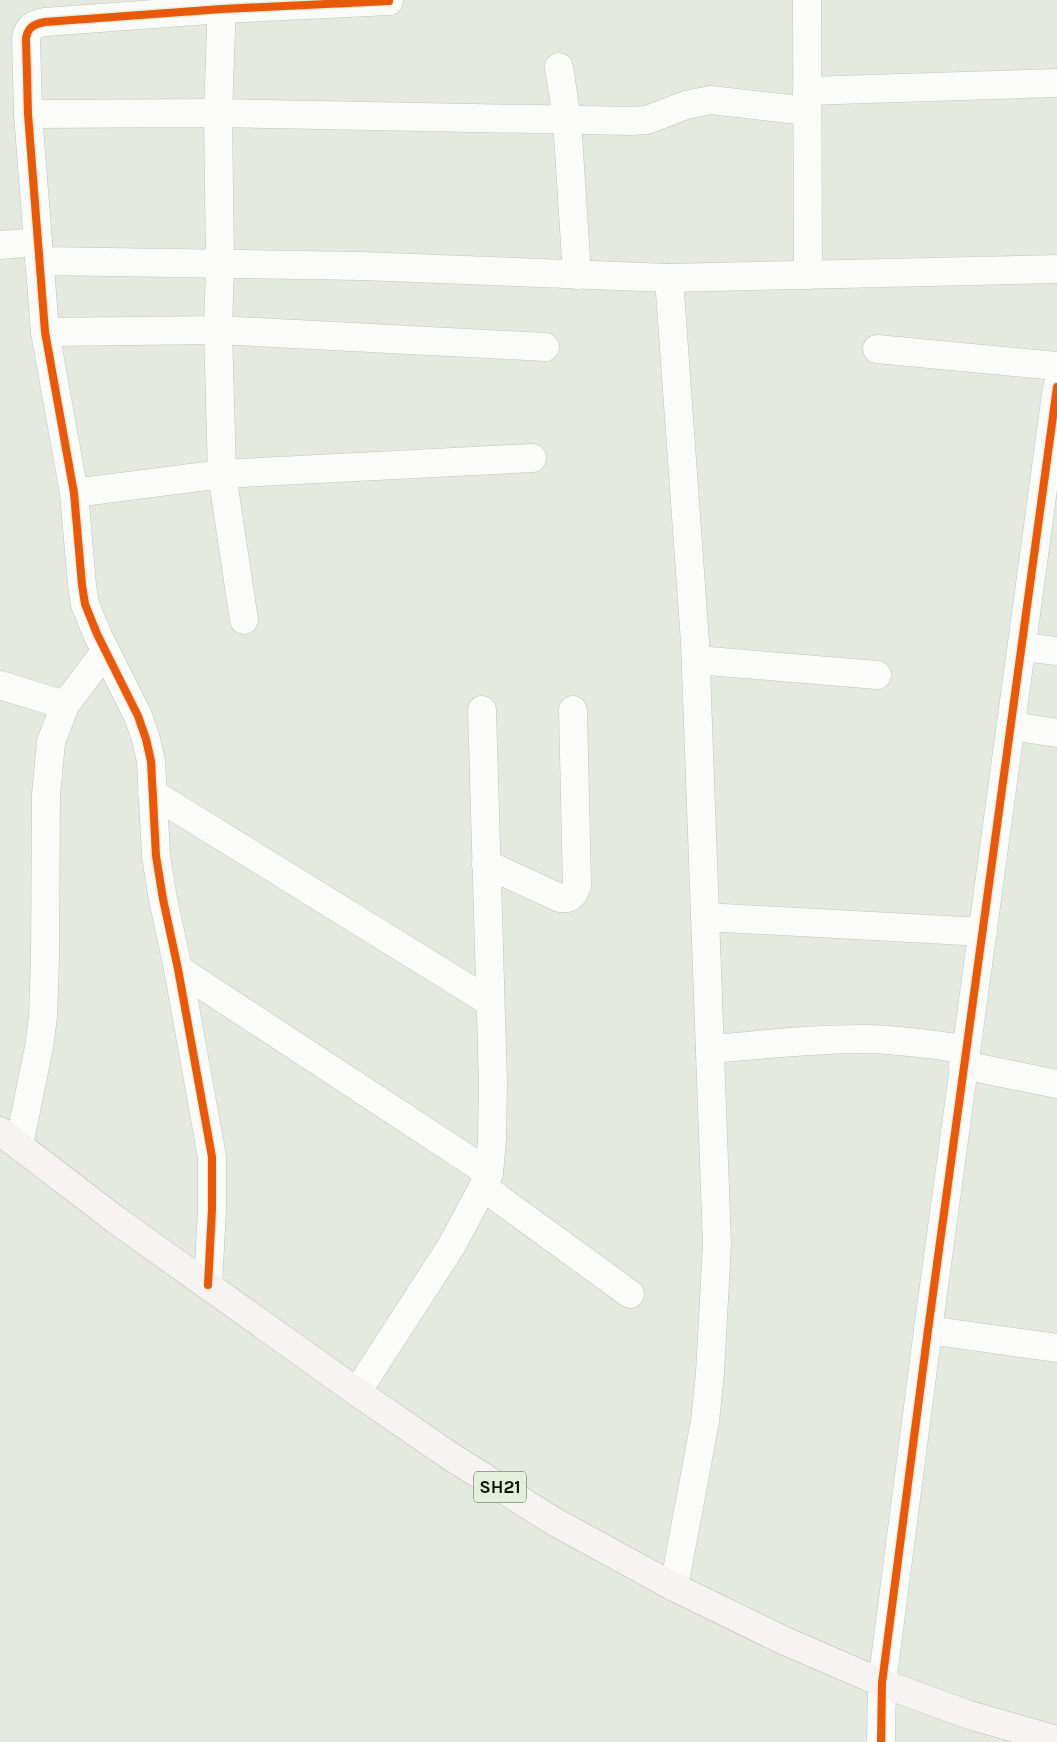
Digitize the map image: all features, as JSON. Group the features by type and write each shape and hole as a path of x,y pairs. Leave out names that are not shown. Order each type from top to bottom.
{"main road":[{"name":"SH21","path":"9,1138 116,1220 357,1392 450,1456 547,1517 674,1588 785,1641 882,1683 969,1715 1054,1740"}],"street":[{"path":"807,0 808,275"},
{"path":"208,1285 212,1156 156,856 151,761 138,716 97,634 86,604 82,585 74,493 45,332 28,114 26,38 27,32 36,24 222,5 389,1"},
{"path":"222,5 218,113 220,264 218,330 222,474 244,620"},
{"path":"559,67 567,120 577,275"},
{"path":"28,114 218,113 647,120 686,105 711,100 807,101 1057,83"},
{"path":"0,245 39,252 220,264 362,266 669,278 1057,270"},
{"path":"669,278 696,660 717,1244 710,1373 705,1421 674,1588"},
{"path":"45,332 218,330 545,347"},
{"path":"877,349 1057,366"},
{"path":"881,1742 882,1683 964,1057 1022,647 1050,484 1057,387"},
{"path":"74,493 222,474 532,458"},
{"path":"1022,647 1057,651"},
{"path":"9,1138 39,1046 43,1017 46,795 51,742 64,705 106,652"},
{"path":"696,660 877,675"},
{"path":"0,686 64,705"},
{"path":"357,1392 452,1245 486,1180 492,1131 482,710"},
{"path":"486,864 560,898 568,898 575,891 577,886 573,710"},
{"path":"1011,726 1057,733"},
{"path":"152,793 490,1002"},
{"path":"705,917 983,932"},
{"path":"178,969 486,1180 630,1294"},
{"path":"710,1049 825,1040 869,1039 909,1042 1057,1084"},
{"path":"928,1330 1057,1348"}],"cycle path":[{"path":"208,1285 212,1209 212,1157 156,856 151,761 138,716 97,634 85,604 74,493 45,332 28,114 26,38 28,31 32,27 45,22 222,9 389,1"},
{"path":"881,1742 882,1683 928,1330 1057,387"}]}
